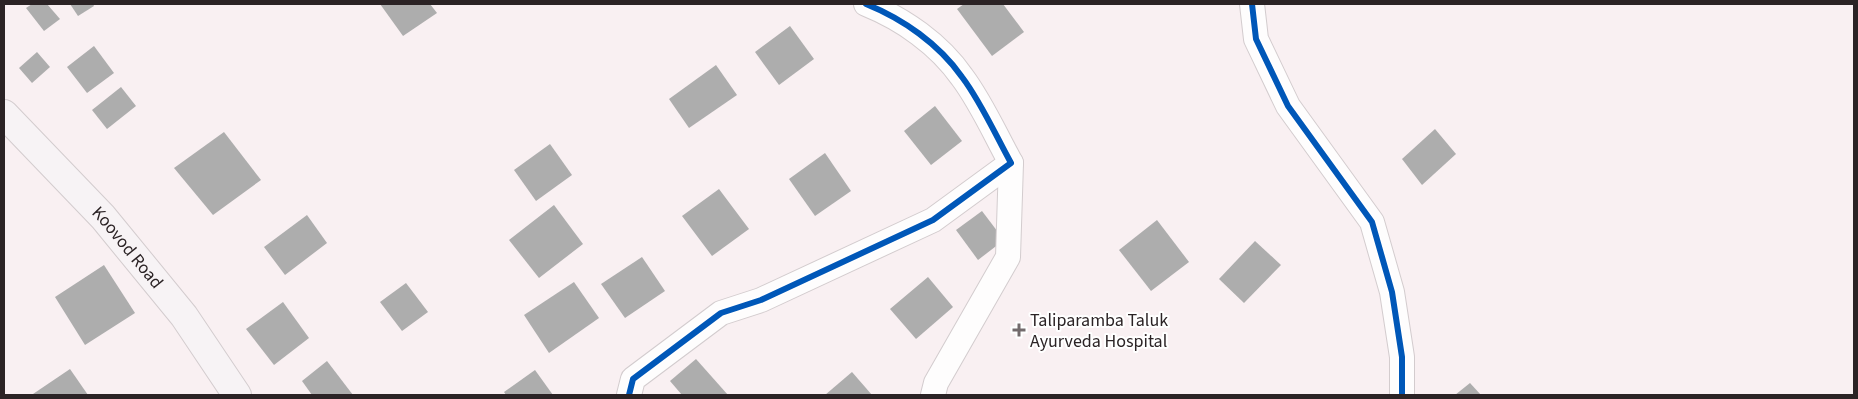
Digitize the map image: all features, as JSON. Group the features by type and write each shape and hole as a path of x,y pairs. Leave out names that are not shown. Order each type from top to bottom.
{"main road":[{"name":"Koovod Road","path":"4,114 103,217 184,316 237,395"}],"street":[{"path":"866,4 887,12 927,39 962,77 1011,163 1008,258 936,383 933,395"},
{"path":"1252,4 1256,39 1288,106 1372,222 1392,292 1402,357 1402,395"},
{"path":"629,395 633,379 721,313 761,300 933,220 1011,163"}],"building":[{"path":"32,4 47,4 60,19 44,31 26,8"},
{"path":"70,4 93,4 94,6 78,16"},
{"path":"380,4 430,4 437,13 403,36"},
{"path":"964,4 1003,4 1024,32 992,56 957,9"},
{"path":"790,26 814,59 779,85 755,52"},
{"path":"94,46 114,73 87,93 67,67"},
{"path":"37,52 50,67 32,83 19,68"},
{"path":"716,65 737,95 689,128 669,99"},
{"path":"121,87 136,106 107,129 92,110"},
{"path":"935,106 962,141 931,165 904,131"},
{"path":"1435,129 1456,154 1422,185 1402,159"},
{"path":"224,132 261,180 213,215 174,168"},
{"path":"550,144 572,175 536,201 514,170"},
{"path":"825,153 851,191 815,216 789,179"},
{"path":"719,189 749,229 712,256 682,216"},
{"path":"554,205 583,244 539,278 509,240"},
{"path":"982,211 1004,240 978,260 956,230"},
{"path":"307,215 327,243 285,275 264,247"},
{"path":"1157,220 1189,262 1151,291 1119,250"},
{"path":"1255,241 1281,265 1244,303 1219,279"},
{"path":"642,257 665,291 625,318 601,284"},
{"path":"104,265 135,313 85,345 55,297"},
{"path":"928,277 953,307 916,339 890,309"},
{"path":"574,282 599,318 549,353 524,315"},
{"path":"406,283 428,312 402,331 380,302"},
{"path":"283,302 309,338 274,365 246,329"},
{"path":"696,359 728,395 682,395 670,381"},
{"path":"327,361 353,395 312,395 302,381"},
{"path":"70,369 88,395 33,394"},
{"path":"535,370 553,395 506,395 504,392"},
{"path":"852,372 872,395 825,395"},
{"path":"1470,383 1481,395 1455,395"}],"cycle path":[{"path":"629,395 633,379 721,313 761,300 933,220 1011,163 976,97 943,54 907,25 866,4"},
{"path":"1252,4 1256,39 1288,106 1372,222 1392,292 1402,357 1402,395"}],"place":[{"name":"Taliparamba Taluk Ayurveda Hospital","path":"1019,330"}]}
